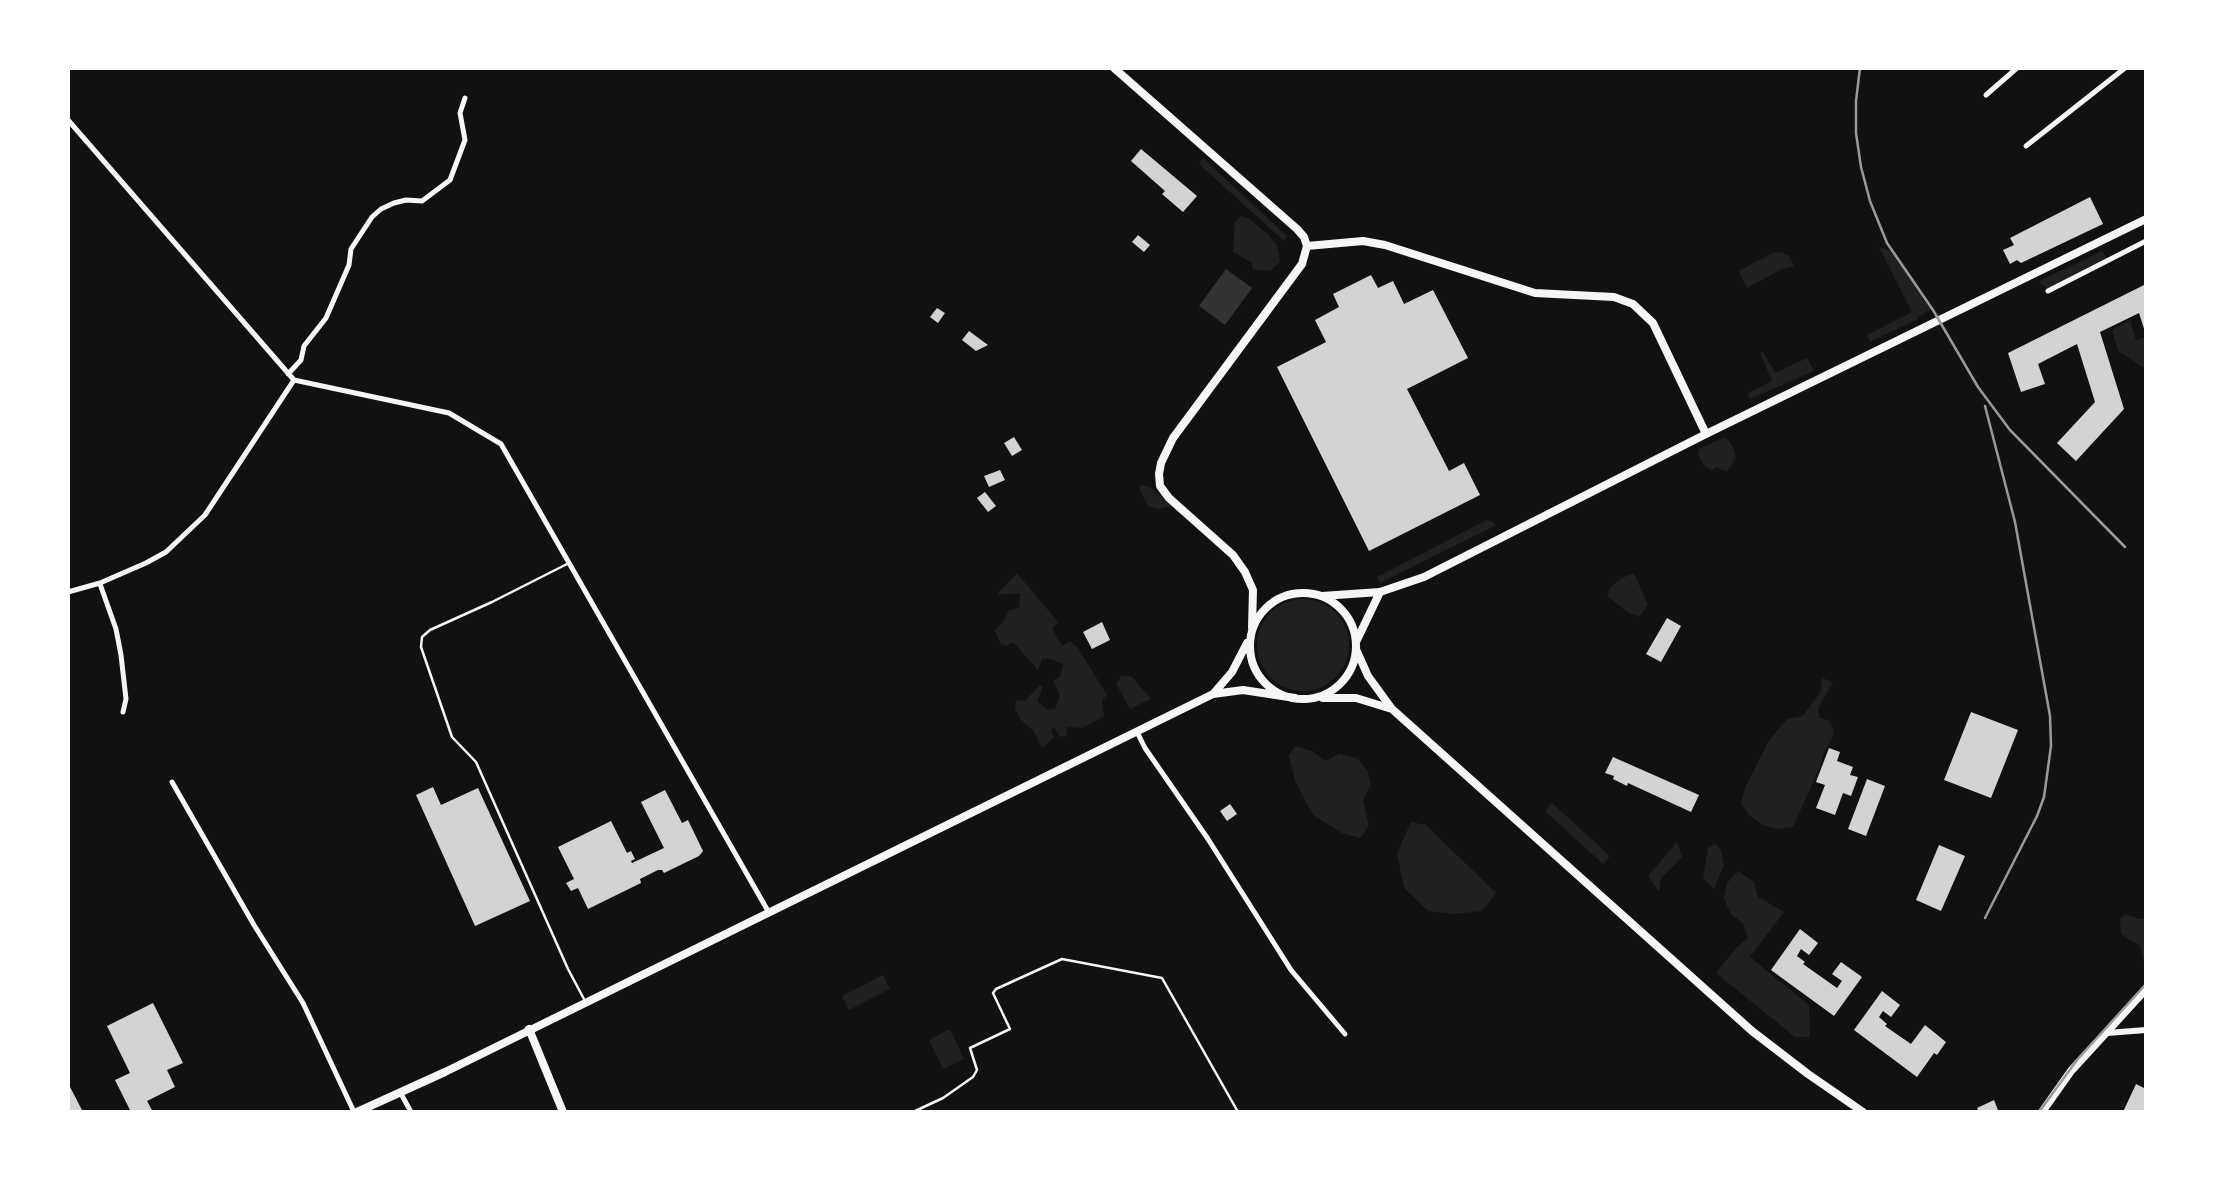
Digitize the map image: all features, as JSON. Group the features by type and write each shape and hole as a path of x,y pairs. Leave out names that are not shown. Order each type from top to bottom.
{"main road":[{"path":"1114,68 1298,229 1307,246 1302,264 1173,438 1160,474 1160,486 1169,498 1233,555 1244,572 1253,590 1251,660 1272,690 1295,698"},
{"path":"1214,693 1232,672 1258,616 1277,599 1302,592 1322,596 1380,592 1424,578 1706,434 2146,218"},
{"path":"1307,246 1363,240 1536,293 1614,297 1633,304 1654,323 1706,434"},
{"path":"1314,698 1343,680 1380,592"},
{"path":"1322,596 1349,619 1368,676 1392,709 1752,1031 1862,1112"},
{"path":"356,1112 1214,693 1242,690 1295,698 1356,698 1392,709"},
{"path":"2042,1112 2071,1071 2146,989"},
{"path":"529,1030 563,1112"}],"street":[{"path":"1986,95 2017,68"},
{"path":"2026,146 2125,68"},
{"path":"288,374 326,318 350,265 351,249 372,217 394,203 422,201 450,180 465,140 460,113 465,98"},
{"path":"68,120 294,380 450,413 502,444 768,911"},
{"path":"2048,291 2146,241"},
{"path":"68,592 146,564 166,552 204,514 294,380"},
{"path":"100,582 121,655 124,712"},
{"path":"1137,732 1291,970 1345,1034"},
{"path":"172,782 303,1003 356,1112"},
{"path":"2107,1033 2146,1030"},
{"path":"400,1092 411,1112"}],"lane":[{"path":"570,563 430,630 422,637 420,647 452,737 476,762 568,970 586,1002"},
{"path":"913,1112 943,1098 972,1077 977,1070 970,1048 1010,1029 993,993 1062,959 1162,978 1238,1112"}],"shaded area":[{"path":"1203,158 1287,236 1284,241 1199,164"},
{"path":"1241,216 1269,235 1277,246 1280,262 1270,271 1253,269 1251,262 1233,252 1235,222"},
{"path":"1879,247 1893,252 1932,309 1870,342 1867,335 1912,312"},
{"path":"2102,251 2108,260 2050,290 2038,282"},
{"path":"1780,252 1789,256 1794,266 1747,288 1740,270"},
{"path":"1226,269 1252,288 1225,325 1199,306"},
{"path":"2130,320 2136,340 2146,337 2146,369 2118,351 2112,330"},
{"path":"1760,353 1775,373 1807,358 1814,371 1750,399 1748,393 1772,381"},
{"path":"1725,437 1736,458 1727,472 1717,467 1709,469 1698,455 1699,449"},
{"path":"1143,485 1172,506 1148,506 1139,488"},
{"path":"1487,520 1495,526 1380,583 1377,577"},
{"path":"1017,573 1058,622 1052,628 1062,646 1070,641 1078,648 1107,695 1102,701 1104,716 1083,728 1067,727 1066,736 1060,737 1054,727 1054,738 1042,748 1033,730 1021,720 1016,700 1025,701 1040,685 1043,687 1037,701 1048,710 1055,709 1060,696 1053,680 1060,677 1063,664 1042,659 1038,670 1013,642 1006,646 1000,643 995,630 1008,611 1019,607 1020,593 996,595"},
{"path":"1634,573 1648,605 1639,617 1607,596 1620,579"},
{"path":"1303,599 1320,603 1335,613 1345,628 1349,645 1345,662 1335,677 1320,687 1303,691 1286,687 1271,677 1261,662 1257,645 1261,628 1271,613 1286,603"},
{"path":"1121,676 1131,676 1151,699 1130,709 1116,684"},
{"path":"1822,678 1833,682 1818,709 1820,718 1830,721 1832,739 1793,827 1777,829 1763,825 1741,803 1745,788 1770,739 1787,719 1803,716 1821,691"},
{"path":"1295,746 1326,761 1339,754 1357,758 1368,772 1371,784 1363,800 1369,826 1360,838 1342,833 1313,815 1295,781 1289,756"},
{"path":"1552,803 1610,856 1603,864 1545,811"},
{"path":"1411,822 1426,825 1496,893 1482,911 1428,911 1404,888 1397,853"},
{"path":"1677,842 1682,857 1661,879 1659,892 1648,876"},
{"path":"1715,844 1721,850 1724,865 1714,889 1703,878 1708,847"},
{"path":"1738,871 1754,882 1758,897 1784,912 1750,957 1809,1005 1810,1037 1795,1037 1716,973 1748,938 1743,923 1731,914 1724,899 1727,883"},
{"path":"2125,914 2139,919 2146,915 2146,961 2140,946 2121,934 2120,919"},
{"path":"883,975 890,989 849,1010 842,996"},
{"path":"950,1029 964,1059 943,1069 929,1040"}],"building":[{"path":"1141,149 1197,196 1183,212 1131,161"},
{"path":"2090,197 2103,224 2021,263 2017,260 2010,264 2003,250 2014,245 2010,238"},
{"path":"1138,235 1150,245 1144,252 1132,242"},
{"path":"1371,275 1378,288 1393,281 1404,304 1433,290 1468,358 1407,389 1449,471 1464,463 1480,495 1369,551 1277,367 1326,342 1315,320 1339,307 1333,294"},
{"path":"2146,284 2146,335 2139,313 2100,332 2124,409 2076,461 2057,443 2095,402 2077,344 2038,364 2045,384 2021,392 2008,353"},
{"path":"937,308 945,313 938,323 930,317"},
{"path":"969,331 988,345 976,351 962,340"},
{"path":"1014,437 1022,450 1012,456 1004,443"},
{"path":"1000,470 1005,480 989,487 984,476"},
{"path":"985,492 996,506 988,512 977,498"},
{"path":"1667,618 1681,626 1661,662 1646,654"},
{"path":"1102,622 1110,640 1092,649 1083,632"},
{"path":"1971,712 2018,730 1991,798 1944,780"},
{"path":"1829,748 1840,752 1837,761 1853,767 1850,775 1858,777 1851,796 1843,793 1835,815 1816,808 1825,785 1816,782"},
{"path":"1613,757 1699,795 1691,812 1613,779 1605,773"},
{"path":"1867,779 1885,786 1866,836 1848,829"},
{"path":"433,787 441,805 478,788 530,901 475,926 416,795"},
{"path":"665,790 682,823 688,820 703,851 664,873 658,870 640,879 641,883 588,909 578,888 571,891 566,883 574,879 558,847 611,821 627,853 631,851 635,859 632,863 664,848 641,802"},
{"path":"1230,804 1237,814 1227,821 1220,811"},
{"path":"1939,845 1965,856 1941,911 1916,900"},
{"path":"1800,929 1818,943 1809,955 1801,949 1797,956 1803,964 1837,988 1842,981 1832,974 1841,962 1862,977 1834,1016 1771,970"},
{"path":"1882,991 1900,1005 1891,1017 1883,1011 1879,1017 1885,1026 1911,1044 1925,1025 1946,1042 1917,1077 1854,1030"},
{"path":"153,1003 183,1063 167,1070 175,1087 147,1101 153,1112 131,1112 115,1080 130,1073 107,1026"},
{"path":"68,1083 83,1112 68,1112"},
{"path":"2136,1084 2146,1089 2146,1112 2123,1112"},
{"path":"1994,1100 1998,1110 1979,1112 1977,1108"}],"tram line":[{"path":"2039,1112 2077,1060 2146,984"}],"railway":[{"path":"1860,68 1856,133 1861,167 1887,243 1933,310 1978,387 2010,430 2125,547"},
{"path":"1985,406 2015,522 2050,716 2051,746 2044,797 2037,816 1985,918"}]}
